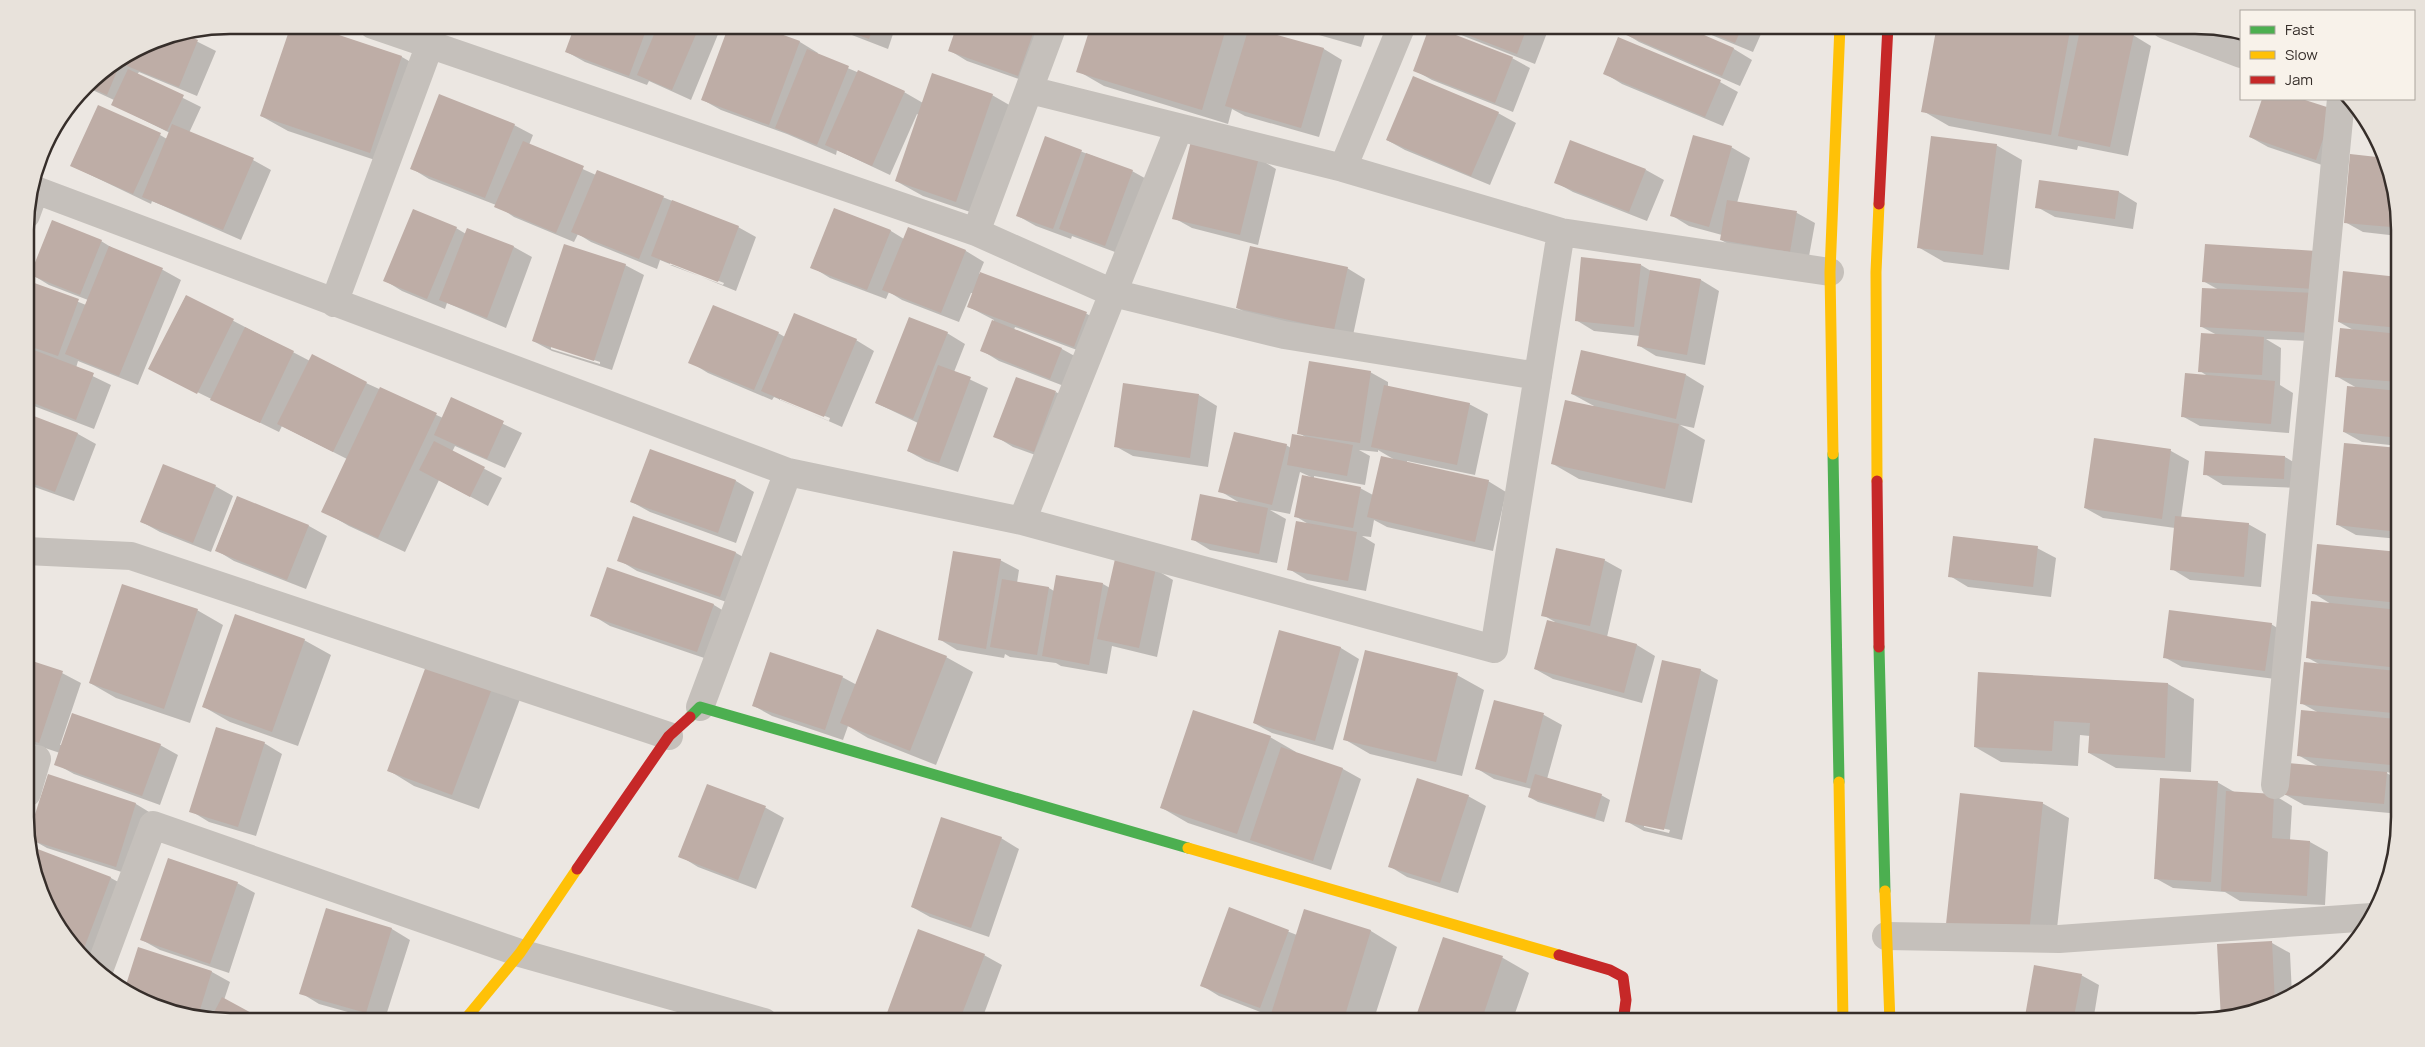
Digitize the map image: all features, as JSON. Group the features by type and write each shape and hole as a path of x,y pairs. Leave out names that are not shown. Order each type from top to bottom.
{"street":[{"path":"400,34 976,232 1113,293 1284,335 1538,376"},
{"path":"976,232 1050,34"},
{"path":"1343,168 1398,34"},
{"path":"1840,34 1830,272 1843,1013"},
{"path":"1888,34 1876,272 1878,624 1890,1013"},
{"path":"2189,34 2240,54"},
{"path":"334,302 430,44"},
{"path":"1030,90 1343,168 1561,232 1830,272"},
{"path":"2275,785 2341,100"},
{"path":"1022,521 1179,128"},
{"path":"38,191 788,472 1022,521 1494,648 1561,232"},
{"path":"470,1013 520,952 669,736 700,708 788,472"},
{"path":"34,551 131,556 669,736"},
{"path":"700,708 1610,970 1623,977 1627,989 1628,1002 1625,1013"},
{"path":"34,769 37,759"},
{"path":"101,966 153,825 520,952 733,1013"},
{"path":"1886,936 2059,940 2363,918"}],"building":[{"path":"288,34 336,34 402,56 370,153 260,116"},
{"path":"572,34 645,34 629,76 565,52"},
{"path":"654,34 696,34 672,90 637,75"},
{"path":"726,34 781,34 800,41 769,125 701,100"},
{"path":"855,34 871,34 869,39"},
{"path":"954,34 1033,34 1018,76 948,51"},
{"path":"1088,34 1224,34 1202,110 1076,72"},
{"path":"1247,34 1274,34 1324,48 1301,128 1225,106"},
{"path":"1427,34 1453,34 1513,57 1495,103 1413,71"},
{"path":"1465,34 1525,34 1517,54"},
{"path":"1624,34 1702,34 1734,48 1722,76"},
{"path":"1713,34 1739,34 1735,43"},
{"path":"1935,34 2069,34 2051,135 1921,112"},
{"path":"2079,34 2134,34 2110,147 2058,136"},
{"path":"1618,37 1721,80 1705,117 1603,74"},
{"path":"193,38 198,40 179,87 127,66 132,60 167,44"},
{"path":"807,49 849,66 817,145 775,128"},
{"path":"118,69 107,95 93,89"},
{"path":"128,69 184,95 167,131 111,105"},
{"path":"858,70 905,91 872,166 825,145"},
{"path":"932,73 993,94 956,202 895,181"},
{"path":"1413,76 1499,112 1471,176 1386,140"},
{"path":"439,94 515,124 485,198 410,169"},
{"path":"2262,100 2305,100 2333,109 2316,160 2249,137"},
{"path":"98,105 161,133 133,194 70,166"},
{"path":"172,124 254,158 223,230 142,197"},
{"path":"1693,135 1732,146 1709,227 1670,216"},
{"path":"1045,136 1082,150 1053,229 1016,216"},
{"path":"1931,136 1997,144 1983,255 1917,248"},
{"path":"1570,140 1646,169 1629,212 1554,183"},
{"path":"523,141 584,166 556,233 494,207"},
{"path":"1191,141 1259,157 1240,235 1172,219"},
{"path":"1086,153 1133,170 1105,246 1059,229"},
{"path":"2350,154 2377,157 2385,179 2390,204 2391,227 2344,223"},
{"path":"597,170 664,196 639,259 571,232"},
{"path":"2039,180 2119,191 2115,219 2035,208"},
{"path":"672,200 739,226 718,282 651,256"},
{"path":"1727,200 1797,211 1790,252 1720,240"},
{"path":"834,208 891,230 867,290 810,268"},
{"path":"413,209 457,227 427,299 383,281"},
{"path":"52,220 102,240 80,295 34,277 34,265"},
{"path":"908,227 966,250 941,313 882,290"},
{"path":"467,228 514,246 487,318 439,300"},
{"path":"564,244 626,264 594,361 532,341"},
{"path":"2205,244 2317,251 2314,289 2202,282"},
{"path":"109,246 163,268 119,376 65,354"},
{"path":"1250,246 1348,267 1334,330 1236,308"},
{"path":"1581,257 1641,264 1634,327 1575,321"},
{"path":"1650,270 1701,279 1687,355 1637,346"},
{"path":"2343,271 2391,276 2391,327 2338,322"},
{"path":"980,272 1087,312 1074,347 967,307"},
{"path":"34,283 79,299 58,356 34,348"},
{"path":"2202,288 2315,293 2313,333 2200,327"},
{"path":"186,295 234,319 197,394 148,369"},
{"path":"713,305 779,332 754,390 688,363"},
{"path":"794,313 857,339 824,417 761,391"},
{"path":"909,317 948,332 913,419 875,403"},
{"path":"992,320 1062,348 1050,379 980,351"},
{"path":"245,327 294,351 260,423 210,400"},
{"path":"2340,328 2391,333 2391,381 2335,377"},
{"path":"2201,333 2264,337 2262,375 2198,372"},
{"path":"34,350 94,373 76,420 34,403"},
{"path":"1581,350 1686,374 1676,419 1571,394"},
{"path":"312,354 367,382 333,452 277,424"},
{"path":"1309,361 1371,371 1360,443 1297,434"},
{"path":"938,365 971,377 939,463 907,451"},
{"path":"2185,373 2275,381 2271,424 2181,417"},
{"path":"1016,377 1056,391 1034,452 993,437"},
{"path":"1123,383 1199,394 1190,458 1114,447"},
{"path":"1384,385 1470,403 1457,465 1371,447"},
{"path":"2347,386 2391,390 2391,437 2343,432"},
{"path":"380,387 437,413 378,538 321,512"},
{"path":"451,397 504,421 487,459 434,435"},
{"path":"1565,400 1679,424 1665,489 1551,464"},
{"path":"34,416 78,433 55,492 34,484"},
{"path":"1234,432 1287,444 1272,505 1218,492"},
{"path":"1292,434 1353,445 1347,476 1287,465"},
{"path":"2094,438 2171,449 2162,519 2084,508"},
{"path":"434,441 485,467 470,497 419,470"},
{"path":"2344,443 2391,447 2391,531 2336,525"},
{"path":"650,449 736,480 718,533 630,502"},
{"path":"2205,451 2285,456 2284,479 2203,475"},
{"path":"1381,456 1489,480 1475,542 1367,517"},
{"path":"163,464 216,485 193,543 140,522"},
{"path":"1302,475 1361,487 1353,528 1294,517"},
{"path":"1200,494 1268,508 1259,554 1191,540"},
{"path":"237,496 309,525 287,580 215,551"},
{"path":"633,516 736,552 720,597 617,561"},
{"path":"2175,516 2249,523 2244,577 2170,570"},
{"path":"1296,521 1357,532 1348,581 1287,570"},
{"path":"1953,536 2038,546 2033,587 1948,577"},
{"path":"2317,544 2391,551 2391,602 2312,594"},
{"path":"1556,548 1605,559 1590,626 1541,616"},
{"path":"953,551 1001,559 986,649 938,640"},
{"path":"1115,559 1156,568 1139,648 1097,639"},
{"path":"607,567 714,604 697,652 590,616"},
{"path":"1056,575 1103,583 1089,665 1042,656"},
{"path":"1002,579 1049,587 1037,655 990,647"},
{"path":"122,584 198,609 164,709 89,683"},
{"path":"2311,601 2391,609 2391,667 2306,658"},
{"path":"2169,610 2272,623 2265,671 2163,658"},
{"path":"235,614 305,639 272,732 202,707"},
{"path":"1547,620 1637,644 1624,693 1534,669"},
{"path":"877,629 947,656 910,751 840,723"},
{"path":"1279,630 1341,647 1315,741 1253,723"},
{"path":"1365,650 1458,673 1436,762 1343,740"},
{"path":"770,652 843,676 825,730 752,706"},
{"path":"429,658 494,683 452,795 387,771"},
{"path":"1662,660 1701,669 1664,830 1625,822"},
{"path":"34,662 63,671 39,743 34,741"},
{"path":"2304,662 2391,670 2391,713 2300,704"},
{"path":"1978,672 2168,683 2165,758 2088,753 2090,723 2054,721 2052,751 1974,747"},
{"path":"1494,700 1544,713 1526,783 1475,769"},
{"path":"1193,710 1271,736 1237,834 1160,808"},
{"path":"2301,710 2391,719 2391,765 2297,756"},
{"path":"72,713 161,744 142,796 54,765"},
{"path":"216,727 265,742 238,827 189,812"},
{"path":"1281,747 1343,768 1313,861 1250,840"},
{"path":"2288,763 2387,772 2384,804 2285,795"},
{"path":"48,774 136,803 116,867 35,841 34,817"},
{"path":"1535,774 1602,794 1595,818 1528,797"},
{"path":"1417,778 1469,795 1440,883 1388,867"},
{"path":"2160,778 2218,781 2211,882 2154,879"},
{"path":"707,784 766,806 738,880 678,857"},
{"path":"2226,791 2274,794 2272,838 2310,841 2307,896 2221,891"},
{"path":"1960,793 2043,802 2029,933 1946,924"},
{"path":"941,817 1002,837 971,928 911,907"},
{"path":"36,848 111,877 84,949 74,937 54,904 40,868"},
{"path":"168,858 238,882 210,964 140,940"},
{"path":"1229,907 1289,930 1260,1008 1200,986"},
{"path":"326,908 392,928 366,1013 299,994"},
{"path":"1304,909 1371,930 1346,1013 1271,1013"},
{"path":"918,929 985,954 962,1013 887,1013"},
{"path":"1443,937 1503,956 1484,1013 1417,1013"},
{"path":"2272,941 2275,996 2246,1007 2221,1012 2217,944"},
{"path":"138,947 212,971 200,1011 167,1003 126,983"},
{"path":"2034,965 2082,974 2075,1013 2026,1013"},
{"path":"222,997 251,1013 217,1013 214,1013"}],"traffic: fast":[{"path":"1833,454 1839,782"},
{"path":"1879,647 1885,891"},
{"path":"690,717 700,707 1188,848"}],"traffic: slow":[{"path":"1833,454 1830,272 1840,34"},
{"path":"1877,481 1876,272 1879,204"},
{"path":"1839,782 1843,1013"},
{"path":"1188,848 1559,955"},
{"path":"470,1013 520,953 577,869"},
{"path":"1885,891 1890,1013"}],"traffic: jam":[{"path":"1879,204 1888,34"},
{"path":"1877,481 1879,647"},
{"path":"577,869 669,736 690,717"},
{"path":"1559,955 1610,970 1623,977 1626,1000 1624,1013"}]}
